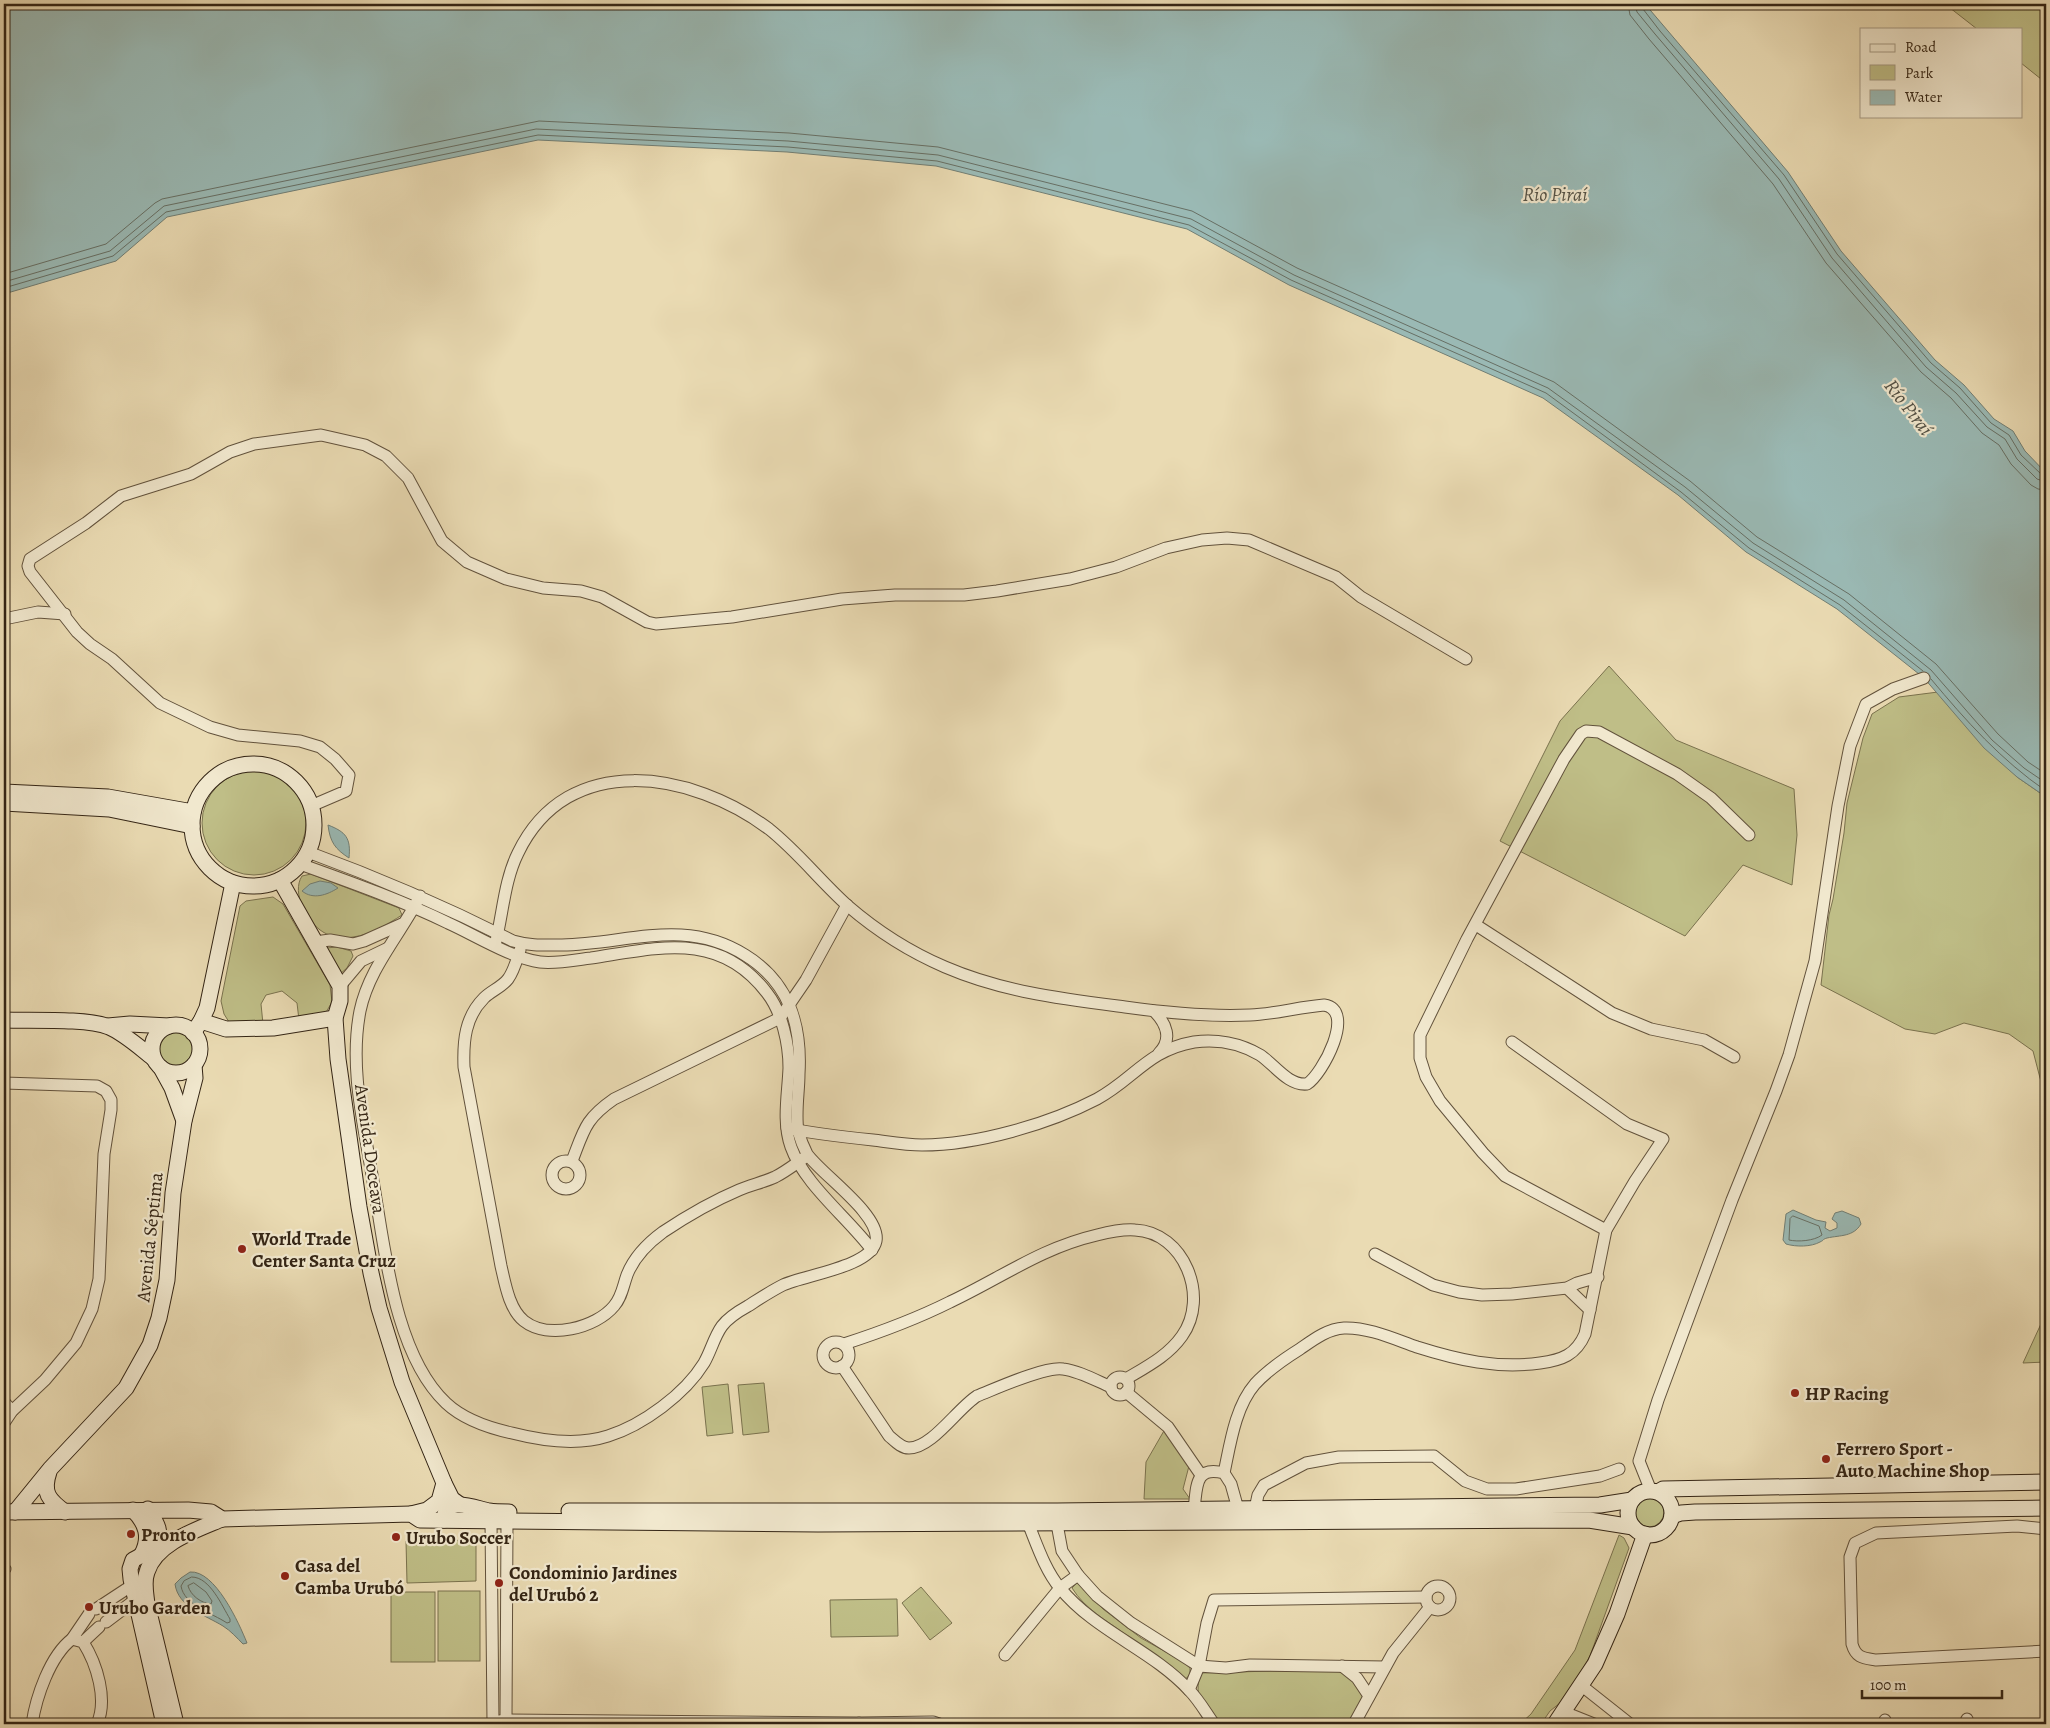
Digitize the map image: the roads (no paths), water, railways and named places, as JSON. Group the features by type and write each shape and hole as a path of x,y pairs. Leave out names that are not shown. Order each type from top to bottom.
{"main road":[{"path":"259,764 276,768 291,777 303,790 311,806 314,822 313,837 304,858 280,880 265,885 249,886 233,883 220,876 204,860 194,840 192,819 199,796 210,781 224,771 241,765 259,764"},
{"path":"4,792 108,797 192,819"},
{"path":"4,803 109,809 192,819"},
{"path":"280,880 340,986"},
{"path":"4,1020 91,1022 108,1026 125,1036 172,1073 190,1069 200,1050 197,1027 207,1008 233,883"},
{"name":"Avenida Doceava","path":"340,986 340,1001 335,1018 338,1059 359,1207 371,1273 402,1382 444,1483 452,1499 459,1504"},
{"path":"108,1026 130,1024 226,1029 273,1028 335,1018"},
{"path":"157,1063 153,1042 162,1030 169,1026"},
{"name":"Avenida Séptima","path":"157,1063 172,1088 184,1121"},
{"name":"Avenida Séptima","path":"9,1512 126,1388 150,1344 159,1318 167,1280 173,1193 184,1121 195,1078 194,1064"},
{"path":"50,1469 46,1483 46,1492 52,1502 65,1512"},
{"path":"1555,1724 1595,1664 1617,1614 1639,1530 1628,1514 1632,1500 1637,1495 1663,1489 2046,1482"},
{"path":"176,1724 147,1604 145,1586 147,1572 156,1556 191,1532 222,1518 411,1514 426,1510 439,1501 444,1483"},
{"path":"1821,1485 1821,1509"},
{"path":"1731,1487 1734,1495 1732,1511"},
{"path":"444,1520 446,1511 450,1507 459,1504 491,1512 1588,1520 1659,1533 1669,1523 1672,1516 1669,1502 1655,1492"},
{"path":"411,1514 420,1520 491,1522 1028,1524 1057,1517 1194,1509 1255,1510 1600,1505 1632,1500"},
{"path":"1672,1516 1680,1513 1821,1509 2046,1508"},
{"path":"9,1512 141,1510 210,1512 222,1518"},
{"path":"141,1510 156,1521 159,1538 156,1548 133,1560 133,1593 164,1724"}],"street":[{"path":"311,806 346,790 349,775 335,759 320,747 300,741 238,735 210,727 160,703 112,659 90,644 78,632 30,572 28,566 30,559 86,523 121,496 191,474 230,452 254,444 321,435 365,445 386,456 408,478 442,541 467,562 506,580 543,588 581,591 602,597 647,622 656,624 732,617 860,598 895,595 964,595 997,591 1070,579 1116,567 1166,548 1202,540 1227,538 1249,540 1336,577 1361,598 1466,659"},
{"path":"4,619 38,612 65,614"},
{"path":"1655,1492 1639,1461 1658,1400 1732,1200 1789,1055 1815,961 1838,806 1850,746 1866,704 1893,689 1924,678"},
{"path":"1606,1230 1505,1176 1464,1131 1440,1101 1426,1077 1420,1058 1420,1036 1467,939 1564,759 1580,734 1586,731 1599,732 1677,774 1711,798 1749,835"},
{"path":"495,945 510,872 519,851 532,831 555,806 576,793 622,780 645,780 684,786 722,800 767,828 782,840 847,905 903,946 945,967 998,987 1063,1000 1186,1015 1252,1015 1324,1005 1330,1006 1334,1010 1339,1023 1337,1032 1318,1074 1307,1084 1297,1083 1260,1055 1246,1048 1220,1041 1192,1042 1159,1053"},
{"path":"304,858 414,908 495,945 518,956 540,962 575,960 660,947 698,948 724,957 753,977 767,992 780,1018 789,1067 792,1129 808,1155 873,1223 876,1240 872,1250 853,1263 783,1286 725,1322 703,1365 688,1382 654,1413 632,1426 609,1436 574,1442 536,1439 504,1432 472,1420 447,1404 428,1382 401,1320 392,1285 358,1089 356,1058 359,1018 365,991 388,948 414,908 420,896"},
{"path":"304,858 386,881 522,944 538,946 574,945 673,933 709,938 744,954 760,966 776,982 790,1005 795,1019 800,1059 791,1147 798,1163 807,1176 872,1250"},
{"path":"572,1162 588,1120 614,1098 780,1018 806,980 847,905"},
{"path":"315,942 330,940 353,944 402,924"},
{"path":"1476,925 1612,1013 1651,1029 1704,1040 1734,1057"},
{"path":"353,944 361,961"},
{"path":"522,944 508,980 483,998 474,1011 466,1028 463,1046 464,1067 501,1266 507,1291 523,1321 536,1328 567,1329 583,1327 601,1319 614,1306 623,1292 631,1268 647,1245 702,1208 739,1190 775,1177 808,1155"},
{"path":"340,986 361,961 388,948"},
{"path":"792,1129 922,1145 955,1142 999,1134 1051,1120 1093,1101 1117,1085 1165,1047 1167,1035 1163,1020 1154,1011"},
{"path":"1238,1510 1231,1484 1224,1473 1232,1436 1243,1406 1254,1386 1267,1372 1294,1352 1332,1330 1359,1329 1464,1360 1493,1365 1549,1362 1567,1356 1579,1346 1585,1334 1606,1230 1663,1139 1627,1124 1512,1042"},
{"path":"4,1083 97,1086 106,1091 111,1100 104,1154 99,1279 92,1309 76,1343 45,1380 12,1411 4,1423"},
{"path":"844,1344 849,1356 848,1360 842,1366 834,1368 829,1366 823,1360 823,1351 824,1347 832,1342 844,1344 908,1322 952,1302 1034,1257 1071,1241 1133,1229 1147,1231 1170,1242 1186,1264 1191,1277 1194,1296 1192,1310 1184,1334 1173,1347 1160,1359 1126,1380 1116,1378 1110,1387"},
{"path":"1375,1254 1433,1285 1459,1292 1482,1295 1567,1288 1577,1282 1598,1277"},
{"path":"1567,1288 1590,1310"},
{"path":"842,1366 889,1436 898,1445 908,1448 928,1442 967,1402 977,1396 1048,1371 1061,1368 1077,1373 1110,1387 1116,1395 1126,1392 1128,1386 1126,1380"},
{"path":"1126,1392 1168,1427 1201,1475"},
{"path":"4,1402 12,1411"},
{"path":"1255,1510 1258,1495 1264,1485 1306,1463 1339,1457 1434,1456 1465,1482 1487,1489 1516,1489 1600,1476 1620,1469"},
{"path":"1194,1509 1197,1486 1201,1475 1207,1471 1224,1473"},
{"path":"1057,1517 1062,1551 1078,1575 1097,1596 1131,1623 1199,1666 1226,1668 1250,1665 1385,1667"},
{"path":"491,1522 492,1723 506,1720 933,1722 939,1724"},
{"path":"506,1720 507,1522"},
{"path":"1028,1524 1050,1573 1060,1588 1079,1608 1149,1657 1190,1690 1214,1724"},
{"path":"2046,1529 2017,1526 1876,1533 1855,1544 1850,1557 1852,1644 1854,1652 1860,1658 1876,1660 2046,1651"},
{"path":"1005,1655 1060,1588 1078,1575"},
{"path":"78,1641 92,1612 133,1593"},
{"path":"32,1724 41,1690 56,1655 102,1624 133,1593"},
{"path":"1190,1690 1199,1666 1206,1622 1214,1600 1428,1602 1393,1653 1354,1724"},
{"path":"78,1641 91,1655 101,1694 102,1706 99,1722"},
{"path":"1342,1666 1357,1678 1369,1696"},
{"path":"1582,1686 1630,1724"},
{"path":"1564,1712 1594,1724 1605,1705"}],"water":[{"name":"Río Piraí","path":"4,4 1645,4 1788,172 1841,251 1935,360 1964,385 1994,419 2013,431 2025,451 2046,473 2046,797 2017,777 1984,748 1924,678 1837,609 1746,552 1678,495 1543,398 1289,285 1187,229 936,166 787,152 538,140 167,217 116,261 4,294"},
{"path":"328,825 339,830 346,837 349,845 349,858 334,844"},
{"path":"320,881 331,883 338,888 320,896 306,894 302,891 310,884"},
{"path":"1793,1210 1816,1220 1826,1222 1825,1228 1830,1231 1837,1228 1837,1223 1832,1219 1835,1213 1842,1211 1859,1218 1861,1224 1850,1233 1827,1238 1816,1244 1790,1245 1786,1244 1783,1240 1786,1214"},
{"path":"190,1572 208,1579 217,1588 232,1611 247,1643 243,1644 226,1628 193,1610 181,1599 175,1584"}],"place":[{"name":"World Trade Center Santa Cruz","path":"242,1249"},
{"name":"HP Racing","path":"1795,1393"},
{"name":"Ferrero Sport - Auto Machine Shop","path":"1826,1459"},
{"name":"Pronto","path":"131,1534"},
{"name":"Urubo Soccer","path":"396,1537"},
{"name":"Casa del Camba Urubó","path":"285,1576"},
{"name":"Condominio Jardines del Urubó 2","path":"499,1583"},
{"name":"Urubo Garden","path":"89,1607"}]}
